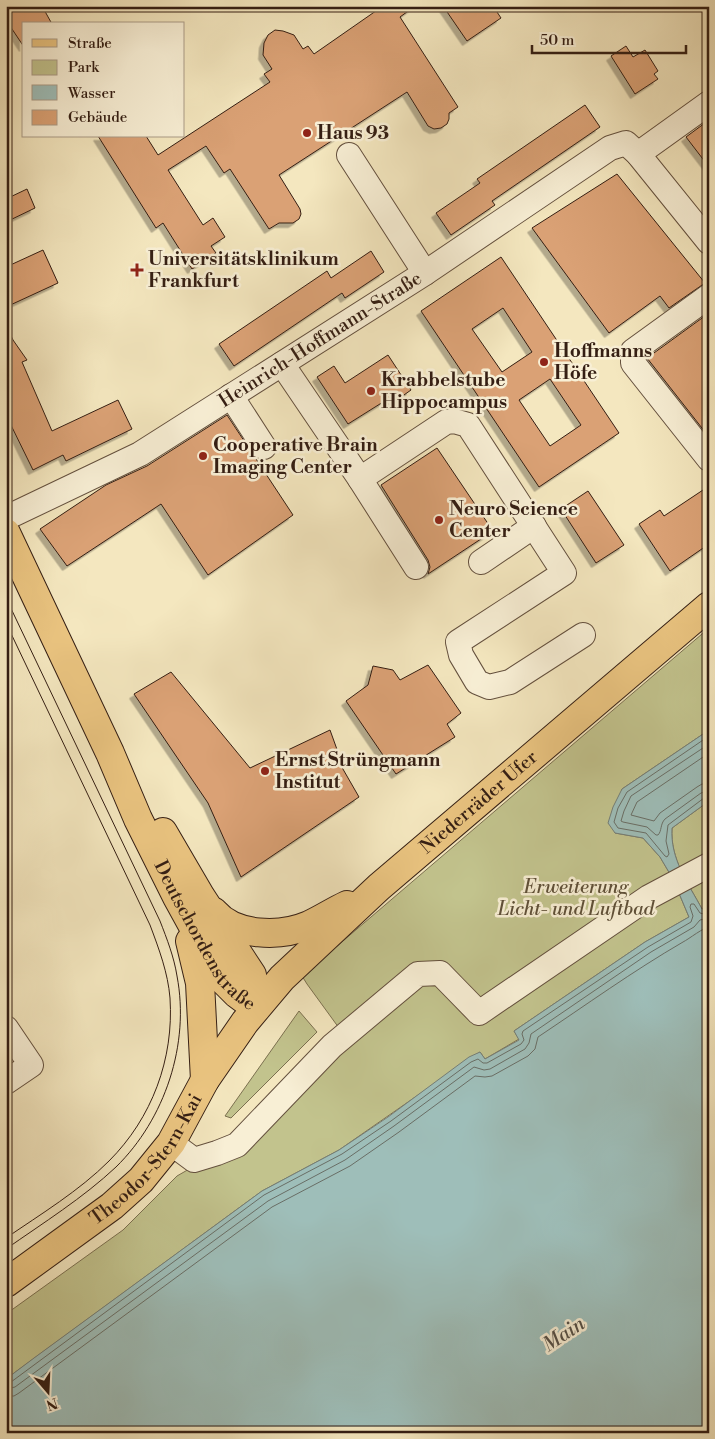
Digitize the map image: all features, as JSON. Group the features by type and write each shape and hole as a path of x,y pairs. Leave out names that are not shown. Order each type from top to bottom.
{"main road":[{"name":"Deutschordenstraße","path":"9,546 110,753 153,816 189,897 252,976 256,1008"},
{"name":"Niederräder Ufer","path":"256,1008 282,978 379,887 709,606"},
{"path":"189,897 240,930 261,933 286,932 308,925 379,887"},
{"path":"189,897 194,953 200,983 205,1080"},
{"name":"Theodor-Stern-Kai","path":"6,1283 112,1206 141,1180 171,1143 205,1080 256,1008"}],"street":[{"name":"Heinrich-Hoffmann-Straße","path":"6,518 140,454 425,273 610,148 632,148 709,104"},
{"path":"632,148 709,242"},
{"path":"349,155 425,273"},
{"path":"709,296 633,351 632,363 709,459"},
{"path":"282,364 360,479 416,567"},
{"path":"231,396 264,446"},
{"path":"360,479 446,422 454,421 468,425 564,573 458,642 461,655 476,682 489,687 510,682 583,635"},
{"path":"481,562 534,526"},
{"path":"171,1143 194,1160 217,1154 237,1145 332,1046 418,974 440,973 479,1013 642,902 701,869"},
{"path":"6,1028 31,1065 6,1082"}],"green space":[{"name":"Erweiterung Licht- und Luftbad","path":"709,628 709,730 622,789 615,833 643,838 660,857 673,879 689,917 645,942 514,1031 519,1039 485,1059 480,1052 339,1150 262,1191 6,1379 6,1314 123,1230 177,1176 217,1153 339,1028 302,976"},
{"name":"Erweiterung Licht- und Luftbad","path":"709,801 709,906 702,909 677,860 672,839 672,828"},
{"path":"299,1011 317,1032 231,1118 225,1116"}],"water":[{"name":"Main","path":"709,730 709,801 672,828 672,839 681,870 702,909 709,906 709,1433 6,1433 6,1379 262,1191 339,1150 388,1117 469,1057 480,1052 485,1059 519,1040 514,1031 645,942 689,917 673,879 660,857 643,838 615,833 608,823 622,789"}],"building":[{"path":"6,6 42,6 51,22 22,22 22,44 6,20"},
{"path":"383,6 415,6 400,17 458,107 449,113 447,124 441,128 434,129 428,126 407,92 279,175 300,209 301,214 299,219 293,223 279,223 269,229 230,169 224,173 206,146 168,170 203,225 213,218 225,237 211,246 216,253 192,269 163,223 156,228 99,138 147,138 158,155 270,82 264,74 272,69 263,55 264,43 268,35 275,30 294,35 303,49 308,46 314,54"},
{"path":"443,6 493,6 501,18 467,41"},
{"path":"626,46 633,57 645,50 658,71 654,74 658,79 635,94 611,56"},
{"path":"585,105 600,127 492,201 495,205 451,235 436,213 480,183 477,179"},
{"path":"709,120 709,167 686,137"},
{"path":"617,174 705,283 669,308 660,296 609,333 532,228"},
{"path":"27,189 35,208 6,222 6,199"},
{"path":"43,250 58,283 6,307 6,267"},
{"path":"371,251 384,272 345,298 342,293 234,366 219,344 327,271 331,278"},
{"name":"Hoffmanns Höfe","path":"501,257 619,433 539,487 421,311","holes":["503,308 532,352 502,372 472,329","550,379 581,425 550,446 519,400"]},
{"path":"709,313 709,437 647,358"},
{"path":"6,325 13,340 27,360 22,362 52,431 118,400 132,429 66,461 63,455 33,470 6,415"},
{"path":"388,355 411,390 394,402 391,397 348,424 317,377 334,366 345,383"},
{"name":"Cooperative Brain Imaging Center","path":"227,415 293,515 208,575 161,504 67,566 40,529 106,485 147,466"},
{"name":"Neuro Science Center","path":"437,448 493,531 428,574 430,567 428,560 381,485"},
{"path":"709,486 709,544 670,571 639,524 660,510 664,516"},
{"path":"588,491 624,545 596,563 561,509"},
{"path":"428,665 461,713 447,724 455,737 396,774 346,701 368,685 373,666 393,670 400,680"},
{"name":"Ernst Strüngmann Institut","path":"171,672 250,768 330,730 339,755 336,757 359,797 241,877 208,803 134,694"}],"tram line":[{"path":"6,598 160,921 174,962 180,1002 180,1028 170,1079 148,1126 133,1148 116,1167 90,1189 6,1249"},
{"path":"6,623 150,925 165,970 170,998 170,1021 164,1065 148,1107 137,1126 124,1144 97,1172 59,1202 6,1238"}],"place":[{"name":"Haus 93","path":"307,133"},
{"name":"Universitätsklinikum Frankfurt","path":"137,270"},
{"name":"Hoffmanns Höfe","path":"544,362"},
{"name":"Krabbelstube Hippocampus","path":"371,391"},
{"name":"Cooperative Brain Imaging Center","path":"203,456"},
{"name":"Neuro Science Center","path":"439,520"},
{"name":"Ernst Strüngmann Institut","path":"265,771"}]}
